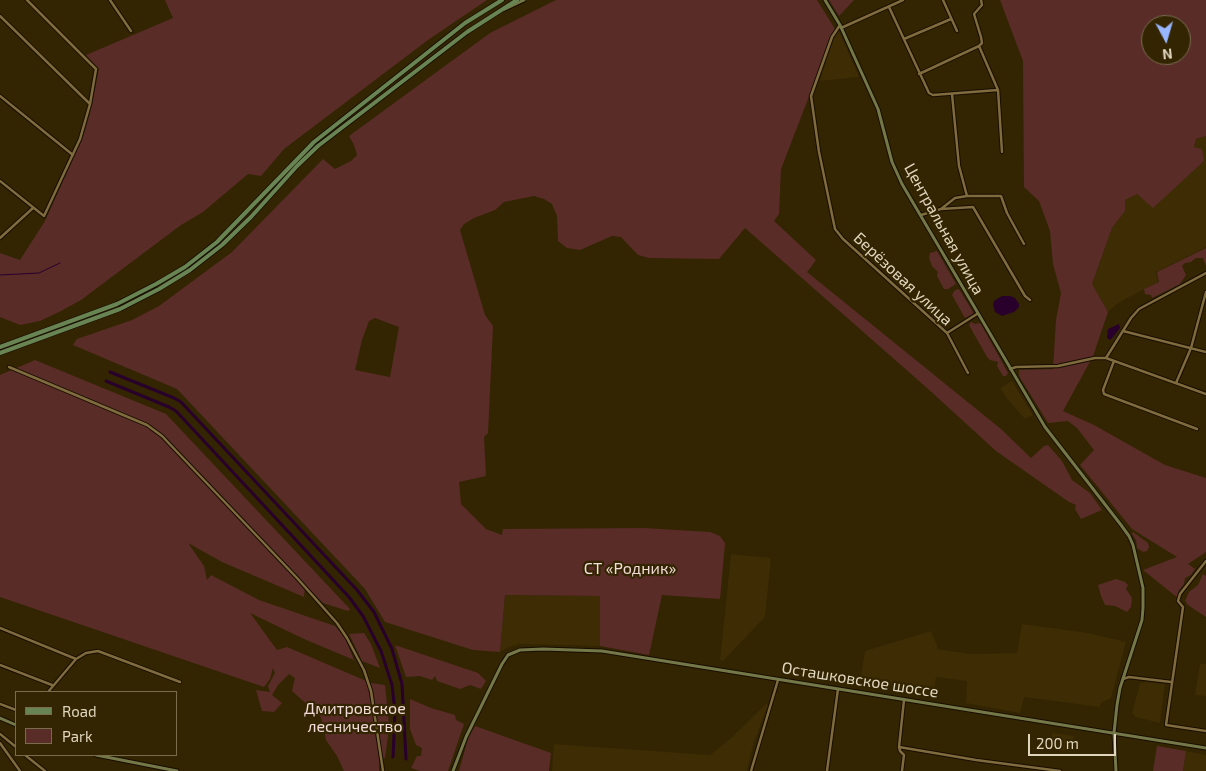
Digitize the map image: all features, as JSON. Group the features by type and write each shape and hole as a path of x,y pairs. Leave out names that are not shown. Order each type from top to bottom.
{"main road":[{"path":"0,347 117,304 185,267 217,242 314,142 466,23 502,0"},
{"path":"0,352 120,309 160,289 190,270 222,245 318,146 467,32 517,0"},
{"path":"487,18 524,0"},
{"name":"Центральная улица","path":"826,0 841,27 878,109 889,152 897,174 920,216 1045,427 1122,525 1133,545 1143,588 1143,608 1140,626 1116,705 1114,733 1116,771"},
{"name":"Осташковское шоссе","path":"453,771 466,737 508,655 520,650 543,648 602,651 1206,748"},
{"path":"0,718 15,725"},
{"path":"101,756 176,771"}],"street":[{"path":"0,181 44,216 80,139 90,104 96,69 27,0"},
{"path":"110,0 131,31"},
{"path":"841,27 903,0"},
{"path":"943,0 957,31"},
{"path":"919,74 982,43 974,14 982,4 981,0"},
{"path":"889,6 929,93 933,95 998,90"},
{"path":"0,16 90,104"},
{"path":"904,39 951,19"},
{"name":"Берёзовая улица","path":"841,27 832,37 811,96 819,152 835,229 842,239 947,333 968,373"},
{"path":"979,46 998,90 1002,152"},
{"path":"952,94 959,166 967,196"},
{"path":"0,96 73,155"},
{"path":"941,209 951,200 967,196 1001,196 1007,213 1024,244"},
{"path":"920,216 941,209 973,207 1025,296 1030,300"},
{"path":"0,238 33,208"},
{"path":"1106,358 1123,330 1139,309 1206,272"},
{"path":"1176,383 1191,348 1206,292"},
{"path":"947,333 977,314"},
{"path":"1123,330 1206,352"},
{"path":"1010,369 1016,367 1058,366 1095,358 1106,358 1206,394"},
{"path":"1114,361 1103,390 1104,394 1196,429"},
{"path":"9,368 147,425 162,436 313,596 337,623 364,670 371,692 383,771"},
{"path":"1206,561 1180,594 1178,602 1183,607 1166,725 1206,731"},
{"path":"0,628 76,659"},
{"path":"49,691 76,659 86,652 98,651 180,682"},
{"path":"0,665 52,685"},
{"path":"1125,672 1129,677"},
{"path":"1123,679 1129,677 1171,682"},
{"path":"751,771 778,680"},
{"path":"827,771 838,690"},
{"path":"902,771 904,755 899,747 904,700"},
{"path":"0,704 15,710"},
{"path":"0,734 15,746"},
{"path":"0,743 20,771"},
{"path":"899,747 976,760 1060,771"},
{"path":"26,756 45,771"}],"shaded area":[{"path":"839,31 859,77 820,81 833,39"},
{"path":"1206,136 1206,247 1156,272 1158,282 1118,303 1108,312 1092,284 1112,228 1125,211 1125,200 1137,194 1153,207 1204,161 1194,148 1196,139"},
{"path":"1002,296 1015,298 1019,307 1014,312 1002,316 995,312 994,301"},
{"path":"1119,324 1120,328 1113,337 1110,340 1107,338 1108,329"},
{"path":"1012,381 1033,415 1025,419 1000,388"},
{"path":"731,554 771,558 765,617 723,661 720,660"},
{"path":"505,595 601,596 600,646 520,644 500,652"},
{"path":"1022,624 1088,633 1126,642 1111,698 1101,703 1100,707 1024,697 1020,713 966,703 967,681 936,677 934,693 860,681 865,651 931,631 937,649 971,654 1017,653"},
{"path":"1200,664 1206,664 1206,696 1195,695"},
{"path":"1140,683 1165,684 1160,723 1136,717 1132,713"},
{"path":"766,704 768,705 753,745 747,771 552,771 554,744 710,755 730,739"},
{"path":"1052,733 1074,736 1071,752 1049,749"},
{"path":"1186,751 1206,755 1206,771 1183,771"}],"green space":[{"path":"165,0 487,0 428,40 284,149 261,176 248,174 203,212 181,225 81,300 40,321 20,325 0,317 0,253 20,260 45,221 83,137 99,69 86,55 173,18"},
{"name":"СТ «Родник»","path":"556,0 817,0 835,29 781,169 779,214 774,221 816,260 807,272 1001,429 1031,458 1044,446 1048,445 1062,461 1072,480 1090,493 1102,510 1081,519 1075,509 1076,505 996,451 745,228 719,259 649,258 638,255 621,237 612,236 580,250 567,248 558,241 557,216 552,204 534,196 504,202 495,210 464,224 460,230 485,315 493,326 488,433 484,437 486,476 459,482 461,504 486,529 502,535 503,529 644,528 710,532 720,536 725,543 720,599 662,595 649,655 600,646 600,596 505,595 500,652 473,650 385,622 365,589 177,389 73,345 77,339 132,320 159,306 232,252 323,159 335,169 351,161 357,155 349,136 490,33","holes":["375,318 399,327 390,377 355,370 362,340 369,321"]},
{"path":"829,0 854,0 839,16"},
{"path":"1000,0 1206,0 1206,136 1196,139 1194,147 1202,149 1204,161 1153,208 1137,194 1125,200 1125,211 1112,228 1092,284 1108,312 1093,356 1063,411 1094,425 1165,465 1206,478 1206,552 1188,564 1195,569 1191,575 1185,578 1184,584 1178,592 1178,598 1143,570 1177,557 1132,529 1080,465 1094,450 1077,428 1068,421 1048,423 1019,376 1019,370 1053,369 1056,320 1061,293 1053,264 1050,231 1039,201 1024,187 1023,61"},
{"path":"1206,248 1206,266 1203,258 1196,258 1191,262 1185,263 1182,266 1186,275 1180,284 1152,298 1151,295 1145,294 1144,289 1159,282 1157,272"},
{"path":"937,251 956,284 948,289 944,289 937,276 938,272 932,266 929,258 930,253"},
{"path":"959,289 973,312 973,314 965,318 952,295 955,290"},
{"path":"971,322 981,324 1008,373 1006,376 1003,376 997,366 998,362 987,357 969,325"},
{"name":"Дмитровское лесничество","path":"35,360 166,414 350,609 348,611 323,603 305,585 304,597 222,562 188,543 204,566 207,580 211,575 259,600 335,626 345,638 354,660 250,613 277,650 287,647 371,683 385,685 389,723 385,758 379,759 379,771 344,771 326,740 321,717 292,691 295,678 289,674 278,685 272,695 282,703 274,712 262,711 256,690 270,692 268,686 275,673 273,668 270,679 264,687 0,597 0,375"},
{"path":"1133,532 1148,543 1147,551 1143,552 1137,548"},
{"path":"1203,574 1206,576 1206,617 1185,601 1189,592 1198,585"},
{"path":"1116,579 1128,585 1126,589 1132,598 1131,607 1127,612 1115,606 1105,605 1101,596 1098,585"},
{"path":"364,633 371,644 380,668 362,661 349,634"},
{"path":"395,645 478,673 486,681 481,689 470,685 460,689 437,681 435,676 432,680 420,676 406,677"},
{"path":"410,699 455,715 456,720 464,724 448,771 420,771 411,768 417,756 421,756 422,748 416,745 410,729"},
{"path":"475,726 551,753 549,771 459,771 468,739"},
{"path":"1157,746 1186,751 1183,771 1153,771"}],"waterway":[{"path":"0,275 39,273 60,263"},
{"path":"110,372 181,402 357,590 374,612 392,649 402,684 406,759"},
{"path":"106,381 176,411 349,597 363,616 381,651 392,685 395,712 393,757"}]}
